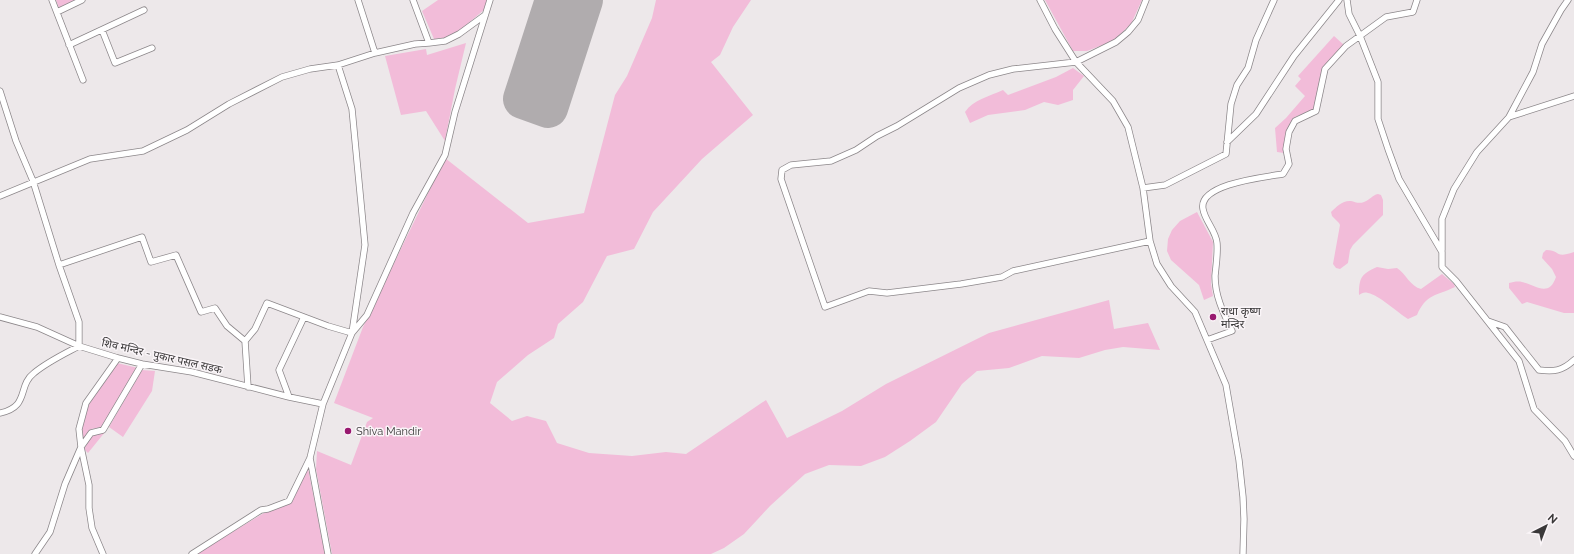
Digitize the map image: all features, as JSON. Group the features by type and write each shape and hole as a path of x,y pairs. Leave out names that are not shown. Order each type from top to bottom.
{"street":[{"path":"52,0 83,80"},
{"path":"57,12 82,0"},
{"path":"358,0 375,53"},
{"path":"412,0 429,43"},
{"path":"352,333 367,315 413,213 445,156 455,112 490,0"},
{"path":"1040,0 1055,29 1076,62 1113,101 1128,127 1143,188 1150,241 1157,264 1171,286 1195,312 1226,385 1243,498 1243,554"},
{"path":"1146,0 1138,20 1128,32 1116,42 1076,62 1019,68 989,75 959,88 856,150 831,161 791,165 782,170 781,179 825,307 869,291 887,293 961,284 1002,277 1013,271 1150,241"},
{"path":"1143,188 1165,185 1226,154 1231,104 1237,85 1248,68 1256,40 1274,0"},
{"path":"1227,142 1256,114 1294,56 1339,0"},
{"path":"1347,0 1349,14 1360,36 1378,82 1378,119 1399,178 1442,252"},
{"path":"1207,340 1232,331 1220,306 1216,290 1215,278 1217,241 1203,208 1204,200 1208,194 1228,185 1283,174 1289,164 1286,149 1289,132 1295,121 1316,110 1325,69 1346,46 1370,27 1386,17 1413,12 1416,0"},
{"path":"1568,0 1542,44 1533,72 1509,117 1477,152 1454,189 1442,219 1442,267 1456,281 1519,361 1534,409 1565,442 1574,456"},
{"path":"69,45 144,10"},
{"path":"0,196 33,181 90,159 143,151 187,130 229,104 282,77 310,69 338,65 375,53 415,44 445,41 459,34 485,15"},
{"path":"102,30 115,63 152,48"},
{"path":"191,554 261,510 289,501 310,458 323,404 352,333 365,244 352,109 338,65"},
{"path":"0,91 16,140 33,181 59,265 79,322 79,346 33,373 28,380 21,400 9,410 0,413"},
{"path":"1509,117 1574,96"},
{"path":"59,265 142,237 151,262 176,255 201,312 215,308 227,326 245,340"},
{"path":"248,387 245,340 255,329 267,303 352,333"},
{"name":"शिव मन्दिर - पुकार पसल सडक","path":"0,317 36,327 79,346 118,358 142,364 192,372 248,387 323,404"},
{"path":"289,397 279,370 304,317"},
{"path":"1488,321 1505,327 1539,370 1554,372 1570,364 1574,360"},
{"path":"103,554 92,528 89,508 89,485 79,429 86,403 118,358"},
{"path":"35,554 50,532 65,484 81,447 91,433 103,430 142,364"},
{"path":"310,458 328,554"}],"shaded area":[{"path":"56,0 77,0 59,8"},
{"path":"438,0 488,0 485,9 458,32 444,38 434,39 422,11"},
{"path":"656,0 751,0 733,27 720,55 711,62 753,115 702,159 653,212 634,249 607,256 583,302 558,324 554,338 528,355 497,382 490,403 512,421 527,416 546,421 557,443 589,453 632,456 666,452 686,454 766,400 787,438 842,411 886,384 989,333 1109,300 1114,329 1148,323 1160,350 1123,347 1105,350 1079,358 1042,356 1009,368 977,371 962,384 936,422 910,441 885,457 861,466 829,465 805,474 770,506 744,534 724,548 711,554 332,554 316,469 317,451 351,465 367,422 373,418 334,403 363,327 445,158 528,223 584,213 615,95 627,76 652,18"},
{"path":"1045,0 1142,0 1131,24 1113,41 1087,51 1073,51"},
{"path":"1334,36 1344,45 1324,68 1315,109 1295,117 1288,130 1284,153 1277,152 1275,128 1305,96 1295,86 1301,79 1298,76"},
{"path":"466,43 445,141 426,111 401,115 385,56 426,49 427,55"},
{"path":"1073,68 1084,76 1073,90 1073,100 1058,105 1044,102 1025,110 988,115 970,123 965,112 977,101 1003,90 1008,95 1056,77"},
{"path":"1378,194 1381,195 1383,200 1383,215 1353,245 1350,250 1348,263 1340,269 1336,268 1333,264 1340,225 1332,216 1331,212 1340,204 1345,202 1351,201 1362,203"},
{"path":"1197,212 1213,242 1211,284 1213,296 1204,300 1199,285 1171,260 1167,251 1168,239 1172,230 1180,221"},
{"path":"1546,250 1551,250 1563,255 1574,252 1574,313 1564,313 1527,302 1522,304 1509,288 1509,283 1517,282 1546,289 1550,287 1556,277 1552,269 1542,258 1543,253"},
{"path":"1377,267 1388,269 1397,268 1417,288 1421,289 1442,274 1454,284 1455,287 1432,296 1420,308 1417,315 1408,319 1383,300 1372,294 1362,293 1359,295 1360,281 1362,277 1367,272"},
{"path":"117,363 138,368 103,427 91,429 83,440 82,429 87,409 92,399"},
{"path":"142,370 155,371 152,391 123,437 109,427"},
{"path":"105,432 88,453 84,449 92,435"},
{"path":"308,468 325,554 196,554 264,513 290,503"}],"runway":[{"path":"555,0 523,99 548,108 583,0"}],"place":[{"name":"राधा कृष्ण मन्दिर","path":"1213,317"},
{"name":"Shiva Mandir","path":"348,431"}]}
